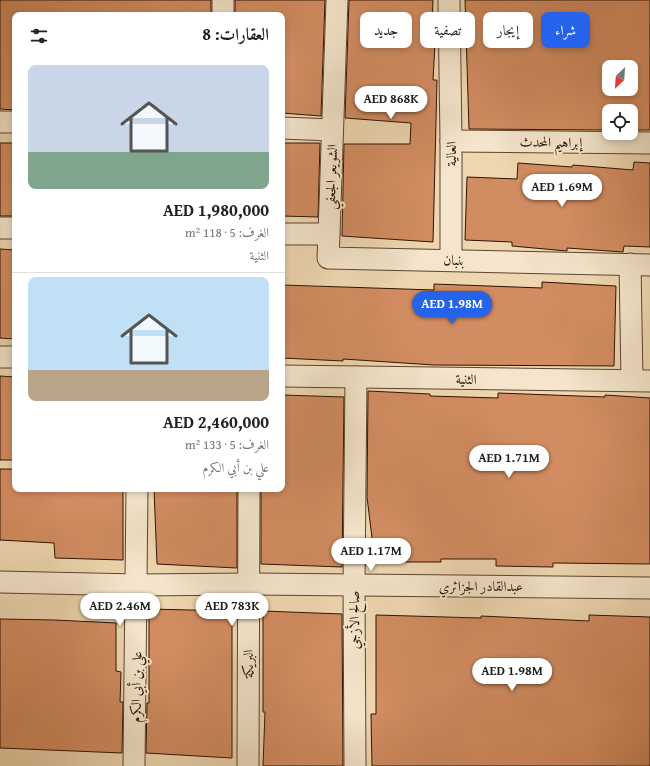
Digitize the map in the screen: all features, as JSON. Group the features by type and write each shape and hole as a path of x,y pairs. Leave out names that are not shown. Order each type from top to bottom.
{"street":[{"path":"223,12 224,0"},
{"name":"الشويعر الجعفي","path":"329,234 337,0"},
{"name":"العالية","path":"449,0 451,260"},
{"path":"0,122 12,122"},
{"path":"285,128 332,130"},
{"name":"إبراهيم المحدث","path":"451,141 650,143"},
{"path":"0,228 12,228"},
{"path":"285,234 329,234"},
{"name":"بنبان","path":"329,234 328,258 650,265"},
{"path":"630,264 641,380"},
{"path":"0,357 12,357"},
{"name":"الثنية","path":"285,376 641,380"},
{"name":"صالح الأزجي","path":"355,766 354,586 356,377"},
{"name":"علي بن أبي الكرم","path":"134,766 137,492"},
{"name":"البريكة","path":"248,766 249,492"},
{"name":"عبدالقادر الجزائري","path":"0,582 137,585 249,584 650,588"}],"building":[{"path":"0,0 211,0 211,12 12,12 12,110 0,109"},
{"path":"235,0 325,0 321,116 285,113 285,12 235,12"},
{"path":"349,0 433,0 433,12 420,12 420,48 435,48 433,80 437,80 433,242 342,236 344,144 410,144 411,123 345,118"},
{"path":"465,0 650,0 650,130 638,130 638,104 602,104 602,130 469,129 466,48 475,48 475,12 465,12"},
{"path":"0,143 12,143 12,216 0,216"},
{"path":"285,143 320,143 318,217 285,216"},
{"path":"634,162 650,163 650,247 624,246 623,252 567,248 567,251 512,246 512,242 465,240 467,177 517,179 518,163 572,167 573,165 633,170"},
{"path":"0,249 12,250 12,339 0,338"},
{"path":"542,282 616,286 614,366 434,365 343,359 343,361 285,358 285,285 434,290 434,284 542,288"},
{"path":"0,376 12,377 12,460 0,460"},
{"path":"368,391 430,394 430,396 498,398 498,393 605,397 605,395 650,398 650,564 553,563 553,567 496,566 496,559 441,559 441,562 375,562 367,497"},
{"path":"285,395 344,397 342,567 261,564 261,492 285,492"},
{"path":"0,469 12,469 12,492 123,492 123,560 55,558 54,543 0,540"},
{"path":"154,492 237,492 237,568 157,564"},
{"path":"149,609 232,611 232,758 146,753 147,703 149,703"},
{"path":"263,611 342,614 343,766 263,766 265,712 263,712"},
{"path":"376,615 481,618 481,616 589,621 589,615 650,617 650,766 372,766 371,714 376,714"},
{"path":"0,619 116,623 116,671 121,672 120,702 123,702 122,753 0,748"}]}
